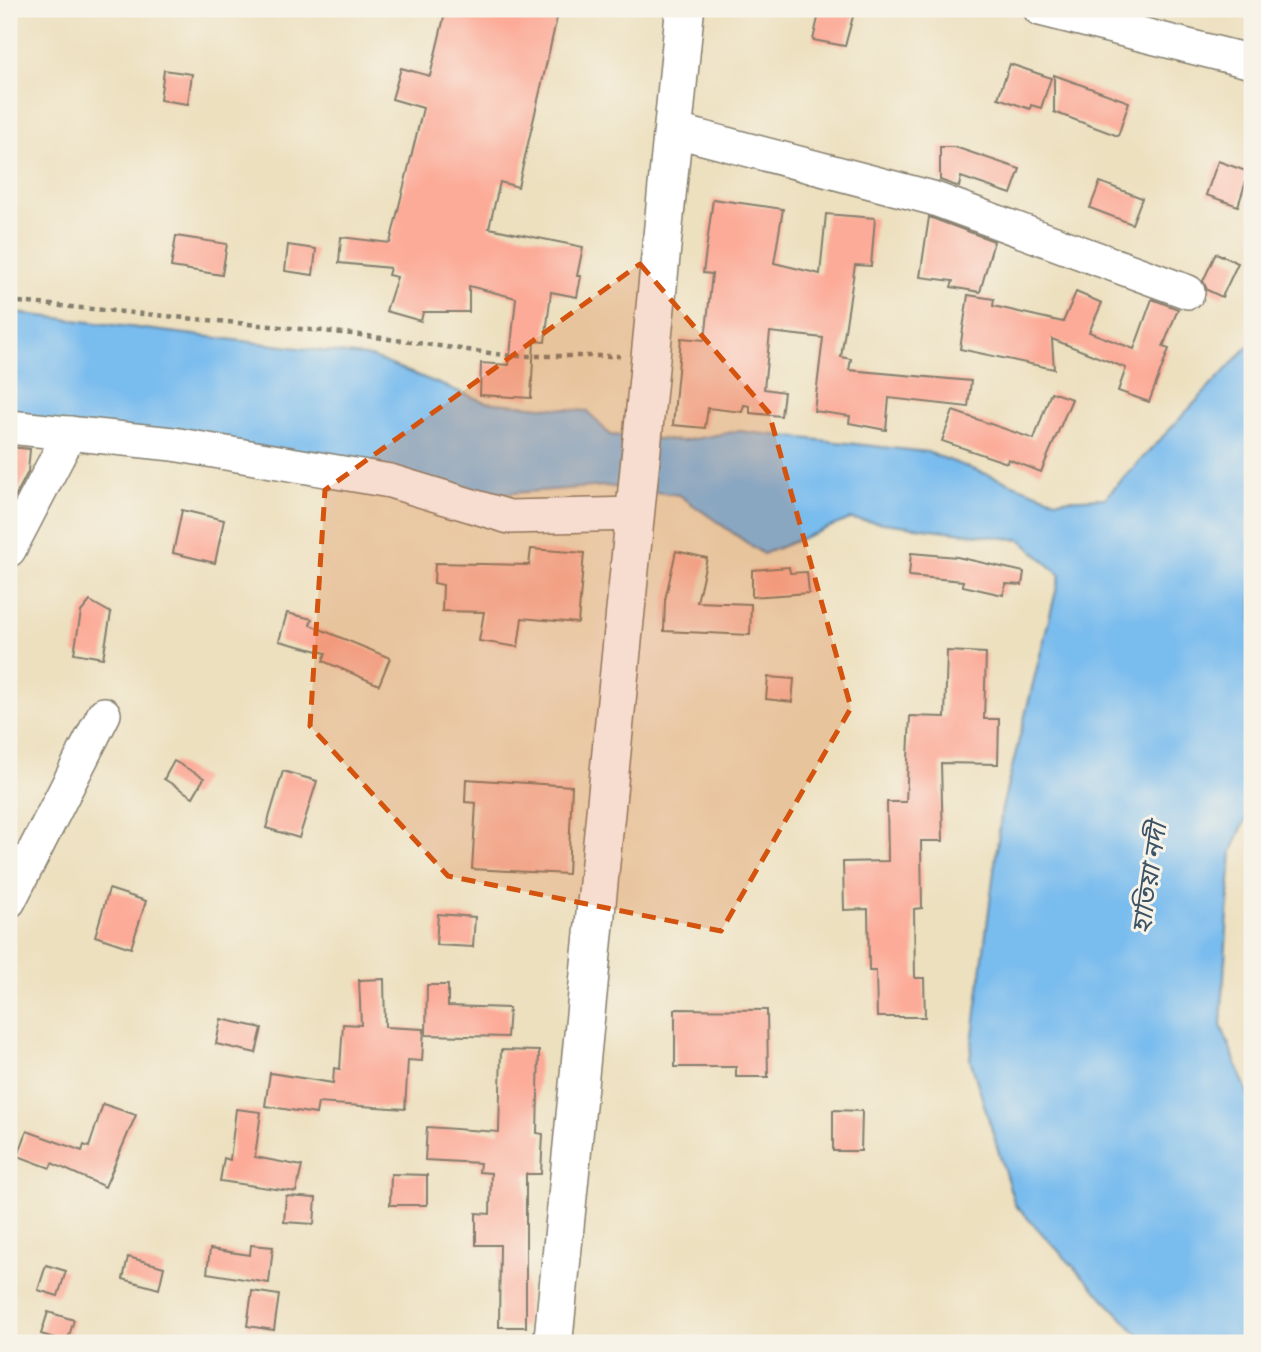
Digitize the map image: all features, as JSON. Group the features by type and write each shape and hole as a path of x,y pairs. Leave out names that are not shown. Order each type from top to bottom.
{"street":[{"path":"553,1343 685,9"},
{"path":"1040,9 1252,62"},
{"path":"673,130 932,198 1188,292"},
{"path":"9,427 173,444 390,481 509,517 635,505"},
{"path":"9,550 70,433"},
{"path":"9,901 104,713"}],"path":[{"path":"9,301 353,334 647,373"}],"highlighted area":[{"path":"640,264 769,413 851,708 721,931 448,876 310,726 325,490"}],"water":[{"name":"হাতিয়া নদী","path":"9,312 371,357 485,402 587,411 610,435 682,441 739,431 927,452 1056,500 1105,498 1252,342 1252,804 1232,851 1221,1025 1252,1104 1252,1343 1146,1343 1015,1205 970,1059 1002,808 1060,575 1021,540 850,519 763,554 679,495 606,486 487,495 9,417"}],"building":[{"path":"446,9 559,9 518,187 500,182 489,228 583,247 577,276 581,276 577,297 551,292 545,342 534,341 531,398 480,395 481,363 509,365 516,298 469,286 469,312 423,312 421,321 386,311 397,277 388,275 390,268 339,263 341,237 390,243 423,108 392,99 401,68 430,76"},
{"path":"820,9 855,9 845,46 813,40"},
{"path":"1010,64 1051,78 1041,108 1031,105 1030,109 998,98"},
{"path":"164,70 192,74 188,104 160,100"},
{"path":"1054,75 1129,102 1118,136 1054,112"},
{"path":"940,147 955,147 1020,169 1011,194 961,177 959,187 940,180"},
{"path":"1218,161 1249,172 1238,206 1206,195"},
{"path":"1100,182 1142,198 1132,224 1090,208"},
{"path":"713,199 783,209 774,263 820,274 826,214 875,218 871,266 855,265 841,357 851,359 849,370 971,381 968,407 889,398 886,430 849,423 850,416 814,411 823,338 770,332 764,389 784,392 781,416 750,413 750,406 744,405 742,412 708,408 705,428 673,425 681,338 705,340 712,274 703,273"},
{"path":"929,217 994,241 980,292 951,287 953,281 920,277"},
{"path":"176,236 227,244 222,275 171,267"},
{"path":"288,245 316,249 313,275 285,271"},
{"path":"1216,253 1238,263 1222,297 1207,290 1203,281"},
{"path":"1076,292 1102,303 1089,332 1134,349 1152,299 1178,309 1163,347 1169,349 1149,402 1118,391 1126,368 1052,339 1054,369 960,349 968,295 994,299 993,306 1063,322"},
{"path":"1051,392 1072,399 1041,472 1008,459 1007,463 942,441 953,411 1034,439"},
{"path":"9,447 30,449 28,472 9,509"},
{"path":"182,510 224,520 215,563 173,553"},
{"path":"531,549 584,553 578,623 522,618 518,647 479,641 484,612 442,611 443,585 434,583 435,563 529,565"},
{"path":"676,551 707,558 697,602 751,604 750,635 664,631 665,600"},
{"path":"911,553 957,557 1024,572 1022,585 1006,584 1003,595 963,586 963,581 909,576"},
{"path":"789,567 790,573 807,572 809,593 752,597 752,570"},
{"path":"90,601 111,613 103,658 74,653 81,612"},
{"path":"287,613 312,619 310,625 390,658 379,685 323,661 326,653 279,641"},
{"path":"947,651 986,653 984,719 999,719 998,764 941,763 943,841 921,841 922,908 914,909 915,978 924,978 925,1017 877,1017 876,971 869,971 868,909 844,910 843,862 888,861 887,802 906,802 910,716 945,717"},
{"path":"768,677 794,679 792,702 766,699"},
{"path":"174,761 204,778 193,797 164,779"},
{"path":"283,771 317,781 299,838 266,828"},
{"path":"466,779 572,786 568,874 472,869 476,803 465,802"},
{"path":"109,889 146,901 131,948 95,936"},
{"path":"438,914 475,917 473,947 436,945"},
{"path":"384,979 385,1027 424,1029 422,1061 408,1060 405,1109 318,1103 316,1114 265,1106 270,1073 333,1083 334,1068 340,1069 343,1024 361,1025 359,980"},
{"path":"427,985 448,985 448,1006 509,1008 507,1037 426,1035"},
{"path":"675,1009 767,1010 768,1077 736,1077 736,1067 675,1067"},
{"path":"221,1019 262,1028 256,1053 216,1044"},
{"path":"501,1050 539,1051 537,1133 543,1134 541,1174 526,1174 526,1327 499,1327 500,1245 476,1245 476,1213 490,1214 491,1173 479,1172 480,1163 425,1160 427,1127 499,1132"},
{"path":"103,1104 136,1115 105,1187 52,1163 50,1168 18,1156 27,1131 82,1151 84,1145 89,1147"},
{"path":"236,1109 261,1112 255,1157 302,1166 296,1192 220,1181 224,1158 230,1160"},
{"path":"833,1110 862,1111 861,1151 833,1151"},
{"path":"391,1174 427,1175 427,1205 390,1205"},
{"path":"286,1196 316,1198 314,1224 284,1222"},
{"path":"251,1245 273,1247 269,1283 207,1273 210,1249 250,1255"},
{"path":"128,1257 164,1267 159,1289 123,1279"},
{"path":"46,1265 66,1271 58,1296 38,1290"},
{"path":"252,1291 279,1295 274,1330 247,1326"},
{"path":"48,1312 74,1320 67,1342 41,1334"}]}
